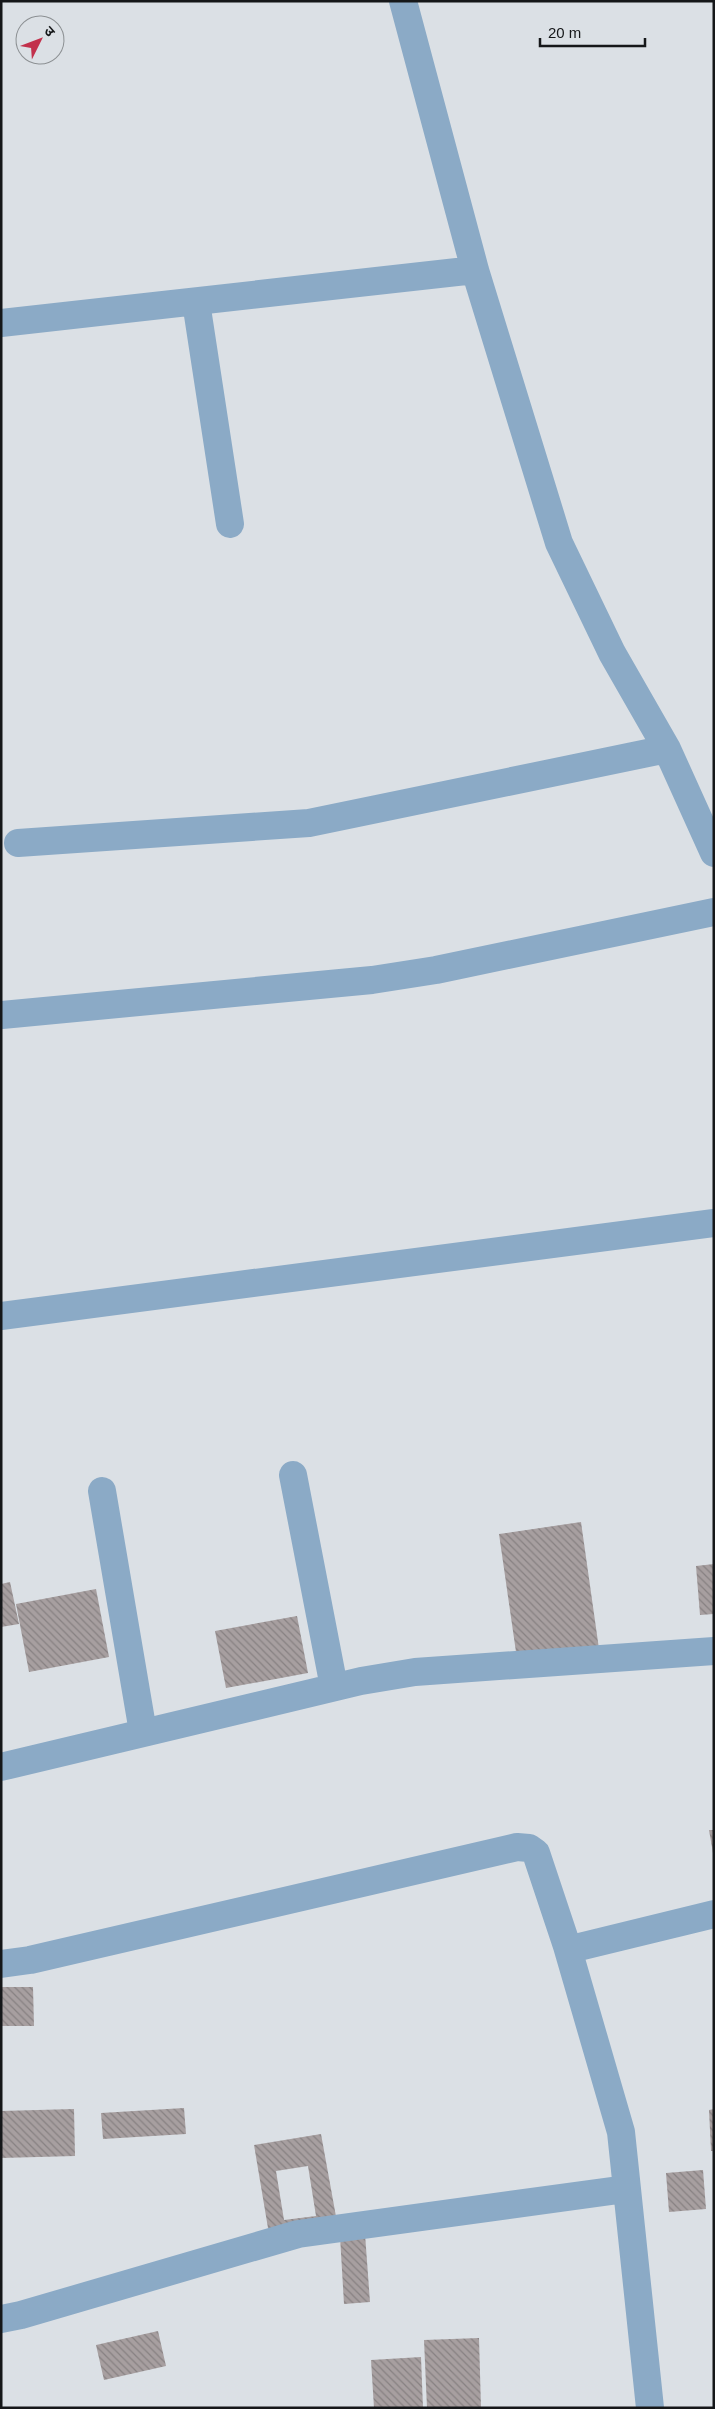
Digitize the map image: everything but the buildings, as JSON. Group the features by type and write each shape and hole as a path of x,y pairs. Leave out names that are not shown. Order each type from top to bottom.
{"street":[{"path":"403,1 475,270 559,542 612,653 667,749 714,853"},
{"path":"1,324 475,270"},
{"path":"196,302 230,524"},
{"path":"18,843 309,823 667,749"},
{"path":"2,1015 372,980 436,970 714,912"},
{"path":"1,1316 714,1223"},
{"path":"293,1475 334,1687"},
{"path":"102,1491 143,1732"},
{"path":"1,1767 334,1687 416,1672 714,1651"},
{"path":"1,1964 30,1960 517,1847 529,1848 536,1853 567,1946 621,2132 626,2164 626,2189 650,2408"},
{"path":"567,1946 575,1948 714,1914"},
{"path":"1,2319 21,2315 298,2234 626,2189"}]}
